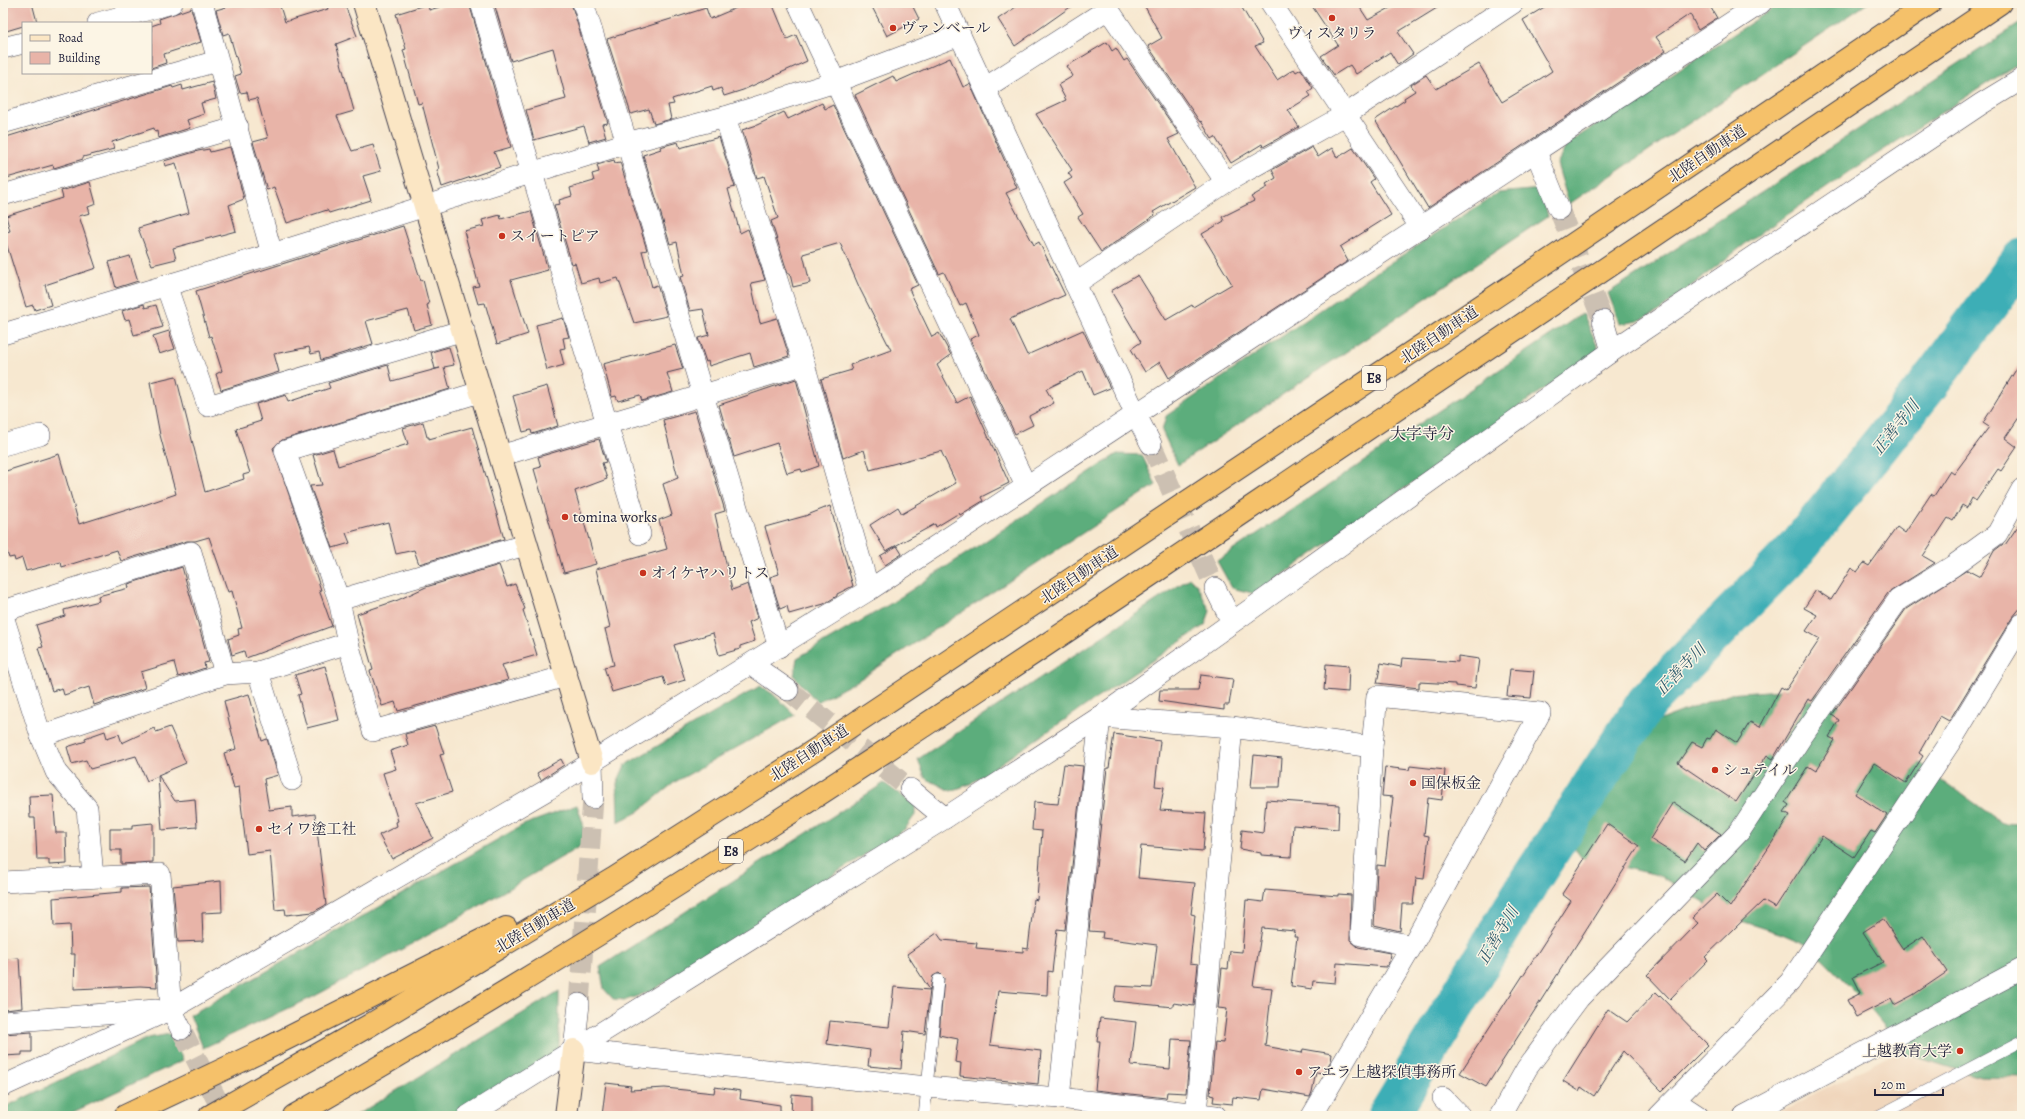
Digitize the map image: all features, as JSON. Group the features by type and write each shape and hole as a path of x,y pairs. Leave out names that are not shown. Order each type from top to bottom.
{"highway":[{"name":"北陸自動車道","path":"210,1116 370,1025 613,879 815,750 1520,280 1930,3"},
{"name":"E8","path":"294,1116 412,1049 835,786 2000,3"},
{"path":"125,1116 262,1051 511,926 748,783 815,750"}],"street":[{"path":"102,22 172,3"},
{"path":"202,3 217,61 238,127 272,254"},
{"path":"364,3 464,330 480,392 525,545 592,762 593,798"},
{"path":"481,3 640,534"},
{"path":"583,3 628,143 779,647"},
{"path":"798,3 1026,486"},
{"path":"946,3 1075,284 1151,444"},
{"path":"1271,3 1421,228"},
{"path":"1075,284 1226,182 1345,115 1513,3"},
{"path":"3,1086 171,1009 547,790 779,647 869,590 1421,228 1536,152 1748,7"},
{"path":"985,88 1108,9 1226,182"},
{"path":"3,334 272,254 628,143 725,117 835,82 960,35"},
{"path":"3,48 22,43"},
{"path":"3,123 217,61"},
{"path":"468,1116 945,818 1100,717 1612,351 1981,104 2022,79"},
{"path":"725,117 804,364 869,590"},
{"path":"3,195 238,127"},
{"path":"1536,152 1559,209"},
{"path":"166,285 208,406 464,330"},
{"path":"1603,321 1612,351"},
{"path":"500,456 608,423 703,397 804,364"},
{"path":"480,392 285,451 339,600 348,643 373,730 566,676"},
{"path":"3,445 40,435"},
{"path":"1500,1116 1527,1068 1579,998 1740,831 1802,738 1898,600 1953,566 1997,534 2022,489"},
{"path":"339,600 525,545"},
{"path":"3,611 191,552 224,674"},
{"path":"1215,588 1232,622"},
{"path":"3,616 42,736 56,772 86,808 93,877"},
{"path":"1659,1116 1790,982 1951,741 2022,624"},
{"path":"42,736 224,674 258,672 348,643"},
{"path":"751,664 788,690"},
{"path":"258,672 292,780"},
{"path":"1312,1116 1412,946 1540,713 1377,696 1372,747 1361,935 1412,946"},
{"path":"1100,717 1232,727 1372,747"},
{"path":"1059,1098 1100,717"},
{"path":"574,1050 927,1087 1059,1098 1206,1115 1232,727"},
{"path":"910,789 945,818"},
{"path":"3,882 160,874 171,1009 181,1029"},
{"path":"1744,1116 2022,969"},
{"path":"566,1116 579,1004"},
{"path":"3,1022 171,1009"},
{"path":"1443,1098 1460,1116"},
{"path":"1675,1101 1698,1116"}],"lane":[{"path":"924,1116 938,980"},
{"path":"1878,1116 2022,1041"}],"shaded area":[{"name":"上越教育大学","path":"2022,986 2022,1116 1774,1116"}],"green space":[{"path":"1781,3 1868,3 1569,204 1557,164 1567,144"},
{"path":"2022,22 2022,61 1857,167 1749,241 1658,312 1638,321 1620,324 1608,293"},
{"path":"1541,189 1548,216 1178,465 1162,431 1166,416 1367,278 1498,193"},
{"path":"1583,313 1599,350 1256,594 1232,588 1217,561"},
{"path":"1117,454 1142,455 1156,485 857,681 817,702 794,676 797,658 890,604"},
{"path":"1190,578 1197,585 1210,611 1205,625 970,784 951,791 925,778 918,759"},
{"path":"760,686 773,694 795,715 675,782 638,812 618,822 617,783 625,765"},
{"path":"1808,688 1867,722 2002,823 2022,824 2022,1078 1980,1077 1907,1054 1862,999 1808,945 1782,934 1726,916 1658,875 1582,858 1568,840 1559,814 1593,770 1655,722 1728,694"},
{"path":"884,783 915,805 915,815 905,829 652,991 626,1000 613,999 604,989 600,967"},
{"path":"577,805 583,823 584,844 447,925 311,998 203,1048 190,1015 523,825"},
{"path":"559,991 559,1058 466,1116 355,1116"},
{"path":"170,1034 183,1060 65,1116 3,1116 3,1108 148,1038"}],"building":[{"path":"3,3 32,3 37,22 22,22 22,26 3,32"},
{"path":"240,3 279,3 285,22 328,9 326,3 344,3 357,36 336,44 354,111 337,116 352,151 373,145 381,171 363,176 371,200 329,213 327,210 287,223 274,187 267,190 253,142 268,138 257,98 249,100 247,92 240,93 235,76 241,74 229,33 223,35 216,10"},
{"path":"454,3 469,3 511,147 494,152 500,167 442,187 437,170 439,169 422,103 418,104 403,50 406,49 396,14 428,4 429,10"},
{"path":"494,3 571,3 608,123 602,124 606,137 589,142 584,126 534,140 526,110 566,99 553,48 511,61"},
{"path":"748,3 772,3 787,39 796,35 807,61 743,90 724,96 721,88 713,91 712,86 672,99 674,104 668,105 671,119 654,124 649,109 631,114 607,39 706,8 710,19"},
{"name":"ヴァンベール","path":"870,3 911,3 919,19 887,36"},
{"path":"1022,3 1076,3 1015,46 998,19"},
{"path":"1143,3 1239,3 1263,43 1255,46 1277,80 1294,69 1296,72 1301,69 1313,88 1308,92 1311,96 1288,110 1299,127 1263,147 1262,144 1231,163 1215,137 1212,139 1148,46 1162,38"},
{"path":"1310,3 1357,3 1368,20 1399,3 1445,3 1398,32 1413,54 1398,65 1390,52 1356,74 1350,65 1334,75 1321,56 1338,45"},
{"path":"1551,3 1708,3 1717,18 1698,30 1690,14 1656,37 1666,51 1428,208 1375,120 1405,100 1404,98 1415,91 1411,85 1426,75 1436,89 1479,64 1502,102 1540,79 1552,71 1523,20"},
{"path":"191,8 201,42 164,54 166,63 152,68 152,26 160,23 159,19"},
{"path":"1107,42 1112,51 1116,48 1124,61 1127,59 1179,134 1168,139 1195,187 1153,212 1155,215 1101,252 1078,217 1083,214 1064,183 1072,178 1068,173 1072,170 1036,114 1066,100 1058,85 1073,76 1067,66"},
{"path":"950,58 963,87 970,84 1017,188 1006,193 1034,245 1039,242 1065,295 1010,319 1027,355 1083,330 1110,388 1093,395 1083,371 1046,389 1054,403 1029,416 1033,425 1015,434 970,339 979,335 966,303 960,306 944,272 939,274 855,95 893,76 896,82"},
{"path":"212,82 216,99 201,103 204,114 187,120 190,128 158,138 157,131 155,132 154,128 112,142 114,149 83,157 83,159 54,168 53,165 3,179 3,138 172,86 173,88 182,85 183,90"},
{"path":"822,103 825,109 833,105 918,285 909,289 932,337 939,333 951,355 937,365 957,403 970,396 1009,483 981,497 983,501 960,515 959,513 936,527 935,524 886,551 870,525 898,507 902,514 956,483 941,451 870,470 864,450 843,458 821,379 852,370 850,365 891,350 860,289 840,243 803,254 810,283 793,287 790,274 788,274 771,221 778,218 764,176 757,178 742,130 757,125 784,112 788,119"},
{"path":"719,137 735,187 728,189 740,233 748,229 765,280 751,283 760,323 777,318 789,356 754,367 750,353 709,366 708,361 706,362 698,338 709,335 703,309 690,311 680,277 684,276 677,242 670,244 643,155 661,149 660,147 678,142 680,148"},
{"path":"230,147 244,199 229,205 236,231 173,248 176,259 152,265 138,228 189,213 176,163 165,166 164,161 198,151 209,149 210,152"},
{"path":"1312,147 1318,157 1332,148 1337,158 1353,148 1374,179 1370,182 1391,215 1340,247 1348,261 1169,378 1160,362 1145,372 1131,349 1141,342 1111,291 1138,275 1166,320 1192,305 1193,307 1232,284 1202,234 1224,221 1222,217 1254,201 1251,197 1268,187 1266,184 1276,178 1272,170"},
{"path":"614,160 615,163 620,162 647,250 642,251 652,287 657,285 667,316 634,323 618,278 600,283 599,278 581,283 575,263 572,264 554,205 560,204 559,200 572,196 570,188 594,181 592,174 599,172 597,165"},
{"path":"90,182 96,204 88,207 90,213 79,216 96,268 45,285 51,305 35,310 33,305 26,307 3,233 10,231 6,216 63,198 61,191"},
{"path":"531,211 548,270 511,280 528,334 497,344 485,303 478,304 473,287 479,286 464,231 484,226 482,220 500,215 501,219"},
{"path":"403,226 421,281 423,280 432,325 414,330 408,310 366,321 373,344 321,360 319,352 311,354 309,347 274,354 279,372 221,390 216,374 222,371 211,336 209,337 196,291"},
{"path":"130,256 138,281 116,288 109,262"},
{"path":"144,304 145,308 156,305 163,327 134,335 129,319 125,320 122,311"},
{"path":"563,318 569,337 563,338 565,348 560,349 564,365 547,370 536,325"},
{"path":"169,331 175,349 159,354 153,336"},
{"path":"675,345 683,369 667,373 673,392 642,401 640,395 618,401 616,396 612,397 603,364"},
{"path":"449,347 454,365 444,367 450,389 282,440 273,448 332,626 246,658 244,651 232,655 228,639 239,635 238,629 242,628 232,591 228,592 209,537 195,541 187,541 121,561 117,550 62,567 61,562 26,571 22,558 15,561 14,557 9,558 3,540 3,472 59,454 79,524 130,508 130,510 176,494 160,435 150,382 176,376 205,492 244,479 243,475 250,473 236,429 261,421 256,404 286,395 288,402 330,388 328,383 388,365 392,381 440,368 435,369 431,352"},
{"path":"2022,360 2022,413 2005,438 2017,447 2001,471 1998,469 1976,501 1972,498 1967,508 1962,505 1953,521 1948,518 1923,556 1935,563 1888,593 1812,701 1808,699 1773,759 1767,755 1736,802 1678,763 1692,742 1702,747 1707,738 1710,739 1716,729 1737,743 1750,722 1760,727 1781,687 1786,690 1820,639 1806,631 1817,615 1804,608 1816,590 1831,600 1851,568 1857,572 1864,563 1869,566 1897,527 1905,533 1931,494 1934,496 1950,471 1954,474 1989,427 1983,423"},
{"path":"796,379 819,466 802,472 801,469 787,473 777,443 734,457 719,405"},
{"path":"547,386 558,426 532,434 531,430 523,432 513,396"},
{"path":"695,411 725,511 715,514 732,590 748,584 758,618 749,622 755,641 740,646 740,649 719,655 713,633 674,645 685,680 666,686 663,677 612,692 604,667 614,665 605,629 610,627 596,569 667,549 659,520 672,515 663,484 678,478 663,420"},
{"path":"423,422 427,437 429,437 429,439 472,427 504,539 419,564 414,550 396,554 388,522 346,533 350,543 333,548 310,486 322,485 313,455 333,449 338,466 408,444 403,428"},
{"name":"tomina works","path":"599,439 606,462 602,463 607,479 575,491 596,564 564,573 534,469 541,467 538,457"},
{"path":"830,506 853,586 837,594 837,596 824,604 789,614 787,606 780,609 770,577 779,574 765,527 805,516"},
{"path":"2022,520 2022,606 2012,618 1949,721 1940,716 1919,753 1923,756 1906,783 1874,763 1855,794 1887,815 1875,833 1871,831 1854,857 1822,836 1775,908 1763,901 1705,957 1708,960 1670,999 1647,975 1698,923 1692,918 1717,894 1730,907 1790,815 1784,812 1789,805 1785,802 1808,766 1816,771 1835,740 1829,737 1839,720 1832,715 1906,609 1967,570 1980,577 1994,551 2003,544 2005,545"},
{"path":"897,546 902,554 885,565 880,556"},
{"path":"499,565 507,587 515,584 525,609 523,610 537,655 502,665 508,680 398,711 395,702 382,706 370,671 373,670 357,614 398,600 426,587"},
{"path":"182,567 209,662 204,663 205,668 178,677 174,662 141,672 145,688 94,705 89,687 64,695 62,688 52,691 38,648 43,647 36,625 65,616 64,610 99,601 98,596 129,588 128,584"},
{"path":"1458,656 1479,659 1475,688 1455,686 1455,684 1419,682 1419,688 1377,683 1381,663 1401,667 1402,658 1458,662"},
{"path":"1326,664 1349,666 1348,692 1324,690"},
{"path":"325,666 339,720 307,728 298,695 301,694 295,675"},
{"path":"1510,669 1534,671 1531,698 1507,696"},
{"path":"1201,675 1233,679 1229,705 1224,705 1224,710 1159,701 1160,690 1198,690"},
{"path":"249,694 262,741 267,739 278,775 264,779 269,810 292,807 292,817 315,814 326,905 313,912 286,915 285,909 275,910 270,851 247,854 239,787 234,788 224,753 236,749 224,701"},
{"path":"435,726 444,754 440,755 452,792 416,803 433,838 392,859 379,835 397,826 396,822 398,821 383,773 396,769 390,751 408,745 405,734"},
{"path":"170,727 186,763 158,775 175,801 195,799 197,827 162,830 158,776 147,781 136,756 90,769 86,760 72,764 67,747 86,741 85,738 105,731 107,738 119,734 122,743 154,728 156,732"},
{"path":"1114,734 1160,741 1155,786 1164,787 1160,810 1206,813 1203,851 1141,846 1138,878 1195,883 1191,914 1195,915 1190,963 1198,964 1194,1006 1173,1003 1173,1007 1114,1001 1116,986 1152,988 1157,945 1102,938 1103,932 1089,931 1107,768 1109,768"},
{"path":"1254,755 1282,758 1280,787 1251,787"},
{"path":"561,759 564,765 541,780 537,773"},
{"path":"1064,764 1083,766 1065,930 1057,929 1052,972 1048,971 1047,995 998,991 990,1045 1041,1051 1038,1084 960,1076 961,1063 955,1062 958,1039 939,1035 944,978 939,973 933,976 930,990 907,954 937,933 942,940 977,943 976,948 1023,952 1023,948 1028,949 1034,899 1037,900 1042,831 1032,830 1034,802 1058,804"},
{"path":"1410,766 1445,770 1442,800 1428,798 1424,835 1429,836 1424,879 1416,878 1413,904 1402,904 1400,931 1374,925 1377,865 1385,866 1393,797 1382,796 1385,767 1409,770"},
{"path":"53,795 56,833 66,833 67,864 49,865 49,860 37,860 35,818 30,818 29,796"},
{"path":"1266,800 1339,805 1338,829 1293,825 1291,857 1261,855 1261,853 1240,849 1242,830 1263,833"},
{"path":"1673,802 1721,834 1704,851 1697,843 1685,861 1650,839"},
{"path":"153,823 153,862 121,864 121,850 110,850 110,829 132,829 132,825"},
{"path":"1607,824 1639,846 1486,1087 1460,1073 1571,901 1562,894"},
{"path":"221,881 222,912 202,913 203,941 178,942 173,886"},
{"path":"149,887 157,987 140,986 74,989 75,954 71,954 70,925 54,926 53,898 122,892 122,888"},
{"path":"1265,890 1338,896 1338,894 1351,895 1350,940 1358,947 1390,953 1389,962 1386,967 1337,963 1335,983 1313,981 1312,989 1291,986 1297,937 1294,937 1295,931 1262,928 1253,986 1272,988 1265,1046 1302,1053 1303,1049 1332,1054 1331,1061 1323,1073 1316,1072 1310,1097 1263,1089 1261,1100 1233,1097 1232,1104 1213,1102 1214,1096 1210,1095 1215,1042 1223,1043 1227,1009 1218,1008 1222,968 1228,969 1230,951 1242,952 1246,900 1263,902"},
{"path":"1883,919 1903,949 1923,936 1947,972 1913,995 1894,1005 1891,999 1856,1017 1847,1000 1861,993 1853,977 1883,962 1863,932"},
{"path":"19,958 22,1008 5,1010 3,959"},
{"path":"894,987 930,990 925,1034 904,1031 901,1069 868,1066 870,1050 827,1044 830,1021 889,1027"},
{"path":"1656,992 1708,1045 1662,1091 1623,1051 1594,1096 1581,1087 1579,1091 1563,1081 1608,1009 1627,1022"},
{"path":"1100,1018 1136,1022 1131,1065 1170,1069 1172,1039 1191,1040 1186,1093 1167,1092 1166,1098 1095,1090 1100,1041 1097,1041"},
{"path":"32,1032 32,1052 22,1052 22,1055 3,1056 3,1034"},
{"path":"606,1083 631,1086 630,1090 665,1088 714,1093 715,1087 741,1091 740,1099 780,1105 780,1116 602,1116"},
{"path":"792,1094 812,1096 812,1116 791,1116"}],"waterway":[{"name":"正善寺川","path":"1388,1116 1529,882 1647,702 1797,548 1925,389 2022,259"}],"tunnel":[{"path":"1559,209 1603,321"},
{"path":"1151,444 1215,588"},
{"path":"788,690 910,789"},
{"path":"579,1004 593,798"},
{"path":"181,1029 225,1116"}],"place":[{"name":"ヴィスタリラ","path":"1332,18"},
{"name":"ヴァンベール","path":"893,28"},
{"name":"スイートピア","path":"502,236"},
{"name":"tomina works","path":"565,517"},
{"name":"オイケヤハリトス","path":"643,573"},
{"name":"シュテイル","path":"1715,770"},
{"name":"国保板金","path":"1413,783"},
{"name":"セイワ塗工社","path":"259,829"},
{"name":"上越教育大学","path":"1960,1051"},
{"name":"アエラ上越探偵事務所","path":"1299,1072"}],"district":[{"name":"大字寺分","path":"1422,433"}]}
